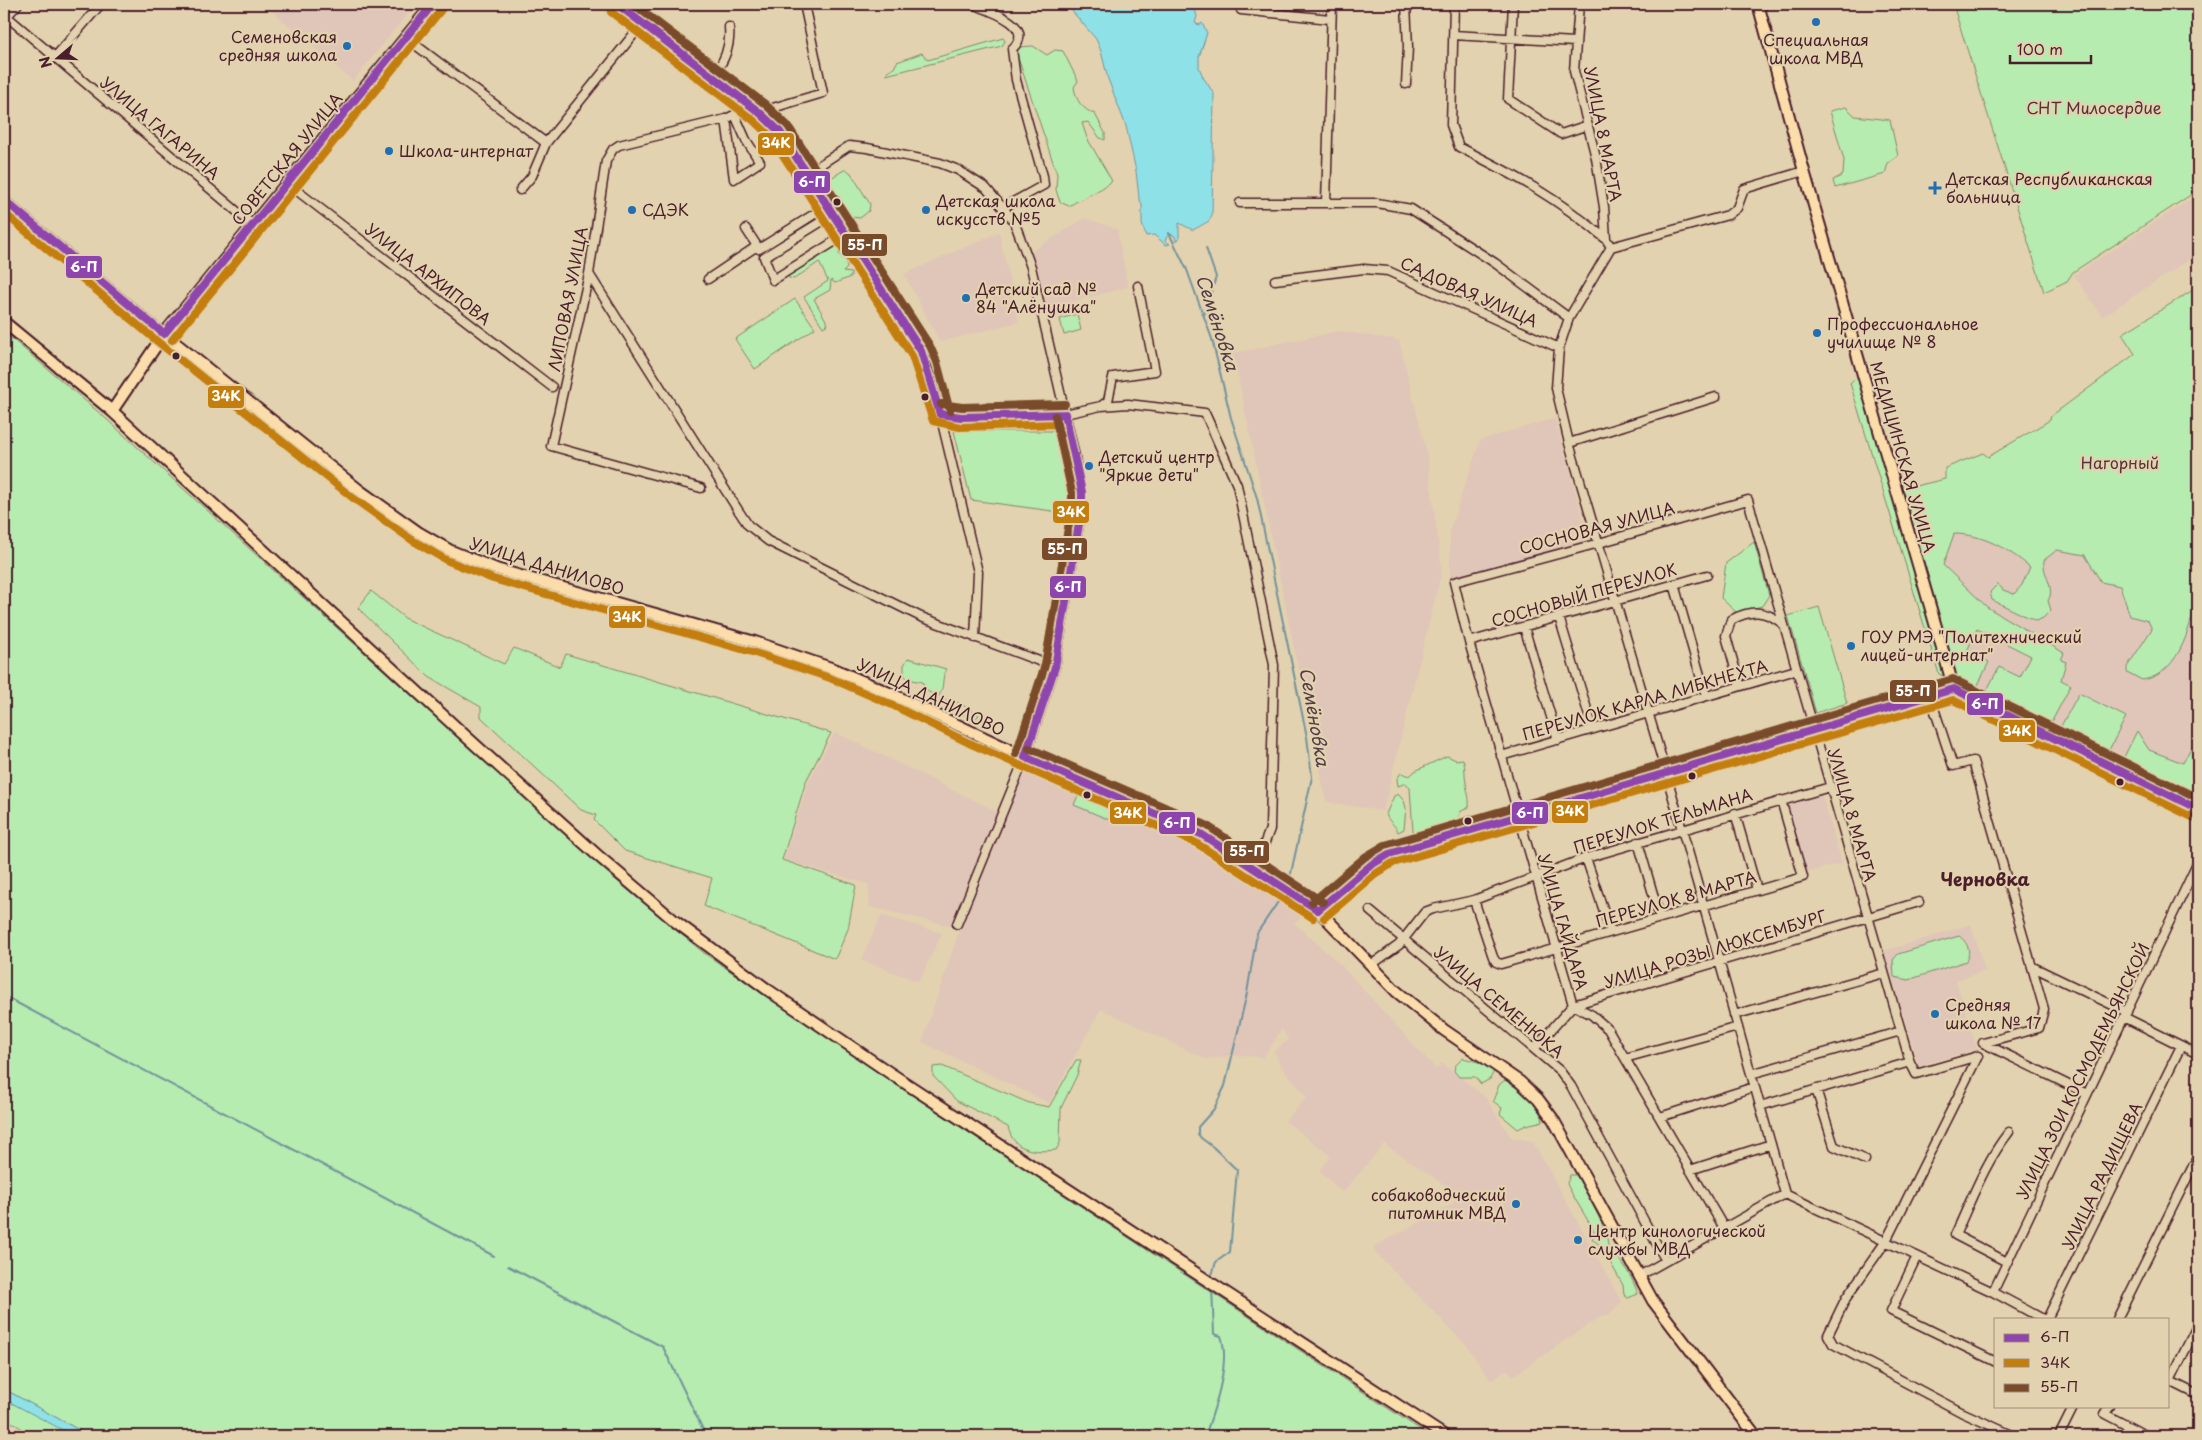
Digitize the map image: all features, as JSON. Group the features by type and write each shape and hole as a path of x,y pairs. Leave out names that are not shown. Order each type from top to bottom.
{"main road":[{"name":"СОВЕТСКАЯ УЛИЦА","path":"112,411 164,334 433,4"},
{"name":"МЕДИЦИНСКАЯ УЛИЦА","path":"1758,4 1804,171 1954,688"},
{"path":"4,322 112,411 452,724 596,854 676,922 768,990 887,1071 1205,1277 1445,1436"},
{"name":"УЛИЦА ДАНИЛОВО","path":"164,334 359,490 418,532 451,551 496,569 802,657 894,695 1025,757 1201,834 1318,910 1396,991 1444,1030 1520,1082 1538,1099 1553,1119 1639,1276 1670,1325 1756,1436"},
{"path":"1318,910 1358,874 1389,854 1954,688 2198,809"}],"street":[{"path":"5,15 18,4"},
{"path":"55,57 101,4"},
{"path":"617,4 752,106 780,132 924,358 940,414 978,572 975,638"},
{"path":"759,112 823,93 804,4"},
{"path":"972,4 1004,15 1014,25 1020,36 1018,44 1012,49 1016,80 1043,176 1044,185 1004,207"},
{"path":"1326,203 1330,19 1332,4"},
{"path":"1406,4 1408,47 1406,84"},
{"path":"1454,4 1451,125 1458,146 1525,180 1574,212 1606,239 1611,247"},
{"path":"1513,4 1508,99 1561,134 1588,125"},
{"name":"УЛИЦА 8 МАРТА","path":"1579,4 1574,42 1574,71 1588,125 1603,199 1606,239"},
{"path":"1240,10 1330,19"},
{"name":"УЛИЦА ГАГАРИНА","path":"5,15 253,225"},
{"path":"520,190 532,176 546,143 642,24"},
{"path":"714,77 724,61 728,49 729,27"},
{"path":"1453,35 1574,42"},
{"path":"406,37 546,143"},
{"name":"ЛИПОВАЯ УЛИЦА","path":"701,488 551,446 589,274 606,161 613,149 619,144 726,119 752,106"},
{"path":"726,119 734,179 760,162 746,140 736,115"},
{"path":"806,174 849,146 867,148 921,158 958,170 986,188 1004,207 1014,221 1031,267 1078,474 1082,506 1055,668 1025,757 957,924"},
{"path":"1804,171 1744,189 1737,208 1728,215 1611,247 1570,318 1559,348 1556,388 1785,1194 1993,1292 2043,1318"},
{"name":"УЛИЦА АРХИПОВА","path":"287,183 552,386"},
{"name":"УЛИЦА ДАНИЛОВО","path":"4,200 164,334"},
{"name":"САДОВАЯ УЛИЦА","path":"1240,203 1377,203 1411,209 1495,263 1570,318"},
{"path":"708,278 827,206"},
{"path":"764,257 832,215"},
{"path":"746,229 764,257 773,280 845,235"},
{"name":"САДОВАЯ УЛИЦА","path":"1275,280 1364,268 1388,271 1559,348"},
{"path":"589,274 738,510 758,534 920,617 1055,668"},
{"path":"1101,406 1108,401 1113,376 1155,371 1138,286"},
{"path":"1570,442 1716,397"},
{"path":"940,414 961,418 1065,414 1101,406 1128,404 1205,413 1237,485 1274,665 1270,830 1255,868"},
{"name":"УЛИЦА 8 МАРТА","path":"1748,500 1910,1062"},
{"name":"СОСНОВАЯ УЛИЦА","path":"1454,582 1748,500"},
{"name":"СОСНОВЫЙ ПЕРЕУЛОК","path":"1469,642 1707,575"},
{"name":"УЛИЦА ГАЙДАРА","path":"1454,582 1469,642 1572,1005 1604,1023 1724,1228"},
{"path":"1674,584 1706,696"},
{"path":"1740,686 1726,636 1731,620 1740,616 1758,613 1770,614 1783,624"},
{"path":"1559,617 1593,729"},
{"path":"1524,627 1558,740"},
{"name":"ПЕРЕУЛОК КАРЛА ЛИБКНЕХТА","path":"1501,756 1796,670"},
{"path":"1930,696 1953,766 1973,761 2044,1009 2039,1028 1983,1043 2088,1094"},
{"name":"ПЕРЕУЛОК ТЕЛЬМАНА","path":"1371,965 1403,940 1425,912 1474,900 1527,881 1536,875 1586,858 1735,813 1830,787"},
{"name":"ПЕРЕУЛОК 8 МАРТА","path":"1474,900 1496,962 1501,964 1803,877 1780,800"},
{"path":"1735,813 1757,890"},
{"path":"1638,842 1660,918"},
{"path":"1586,858 1612,932"},
{"name":"УЛИЦА ЗОИ КОСМОДЕМЬЯНСКОЙ","path":"1993,1292 2198,862"},
{"name":"УЛИЦА РОЗЫ ЛЮКСЕМБУРГ","path":"1572,1005 1919,902"},
{"name":"УЛИЦА СЕМЕНЮКА","path":"1370,910 1403,940 1536,1048 1560,1071 1572,1086 1666,1261"},
{"path":"2033,967 2198,1054"},
{"path":"1734,1015 1884,973"},
{"path":"1536,1048 1572,1005"},
{"path":"1625,1058 1738,1027"},
{"path":"1751,1074 1901,1031"},
{"name":"УЛИЦА РАДИЩЕВА","path":"2045,1318 2181,1046"},
{"path":"1760,1106 1910,1062 1916,1074 1978,1056 1886,1241 1846,1298 1828,1335 1832,1344 1961,1412 2014,1436"},
{"path":"1660,1117 1754,1087"},
{"path":"1816,1089 1834,1146 1865,1160"},
{"path":"2007,1262 1955,1235 1999,1144 2009,1132"},
{"path":"1690,1170 1771,1144"},
{"path":"2117,1318 2198,1156"},
{"path":"1639,1276 1785,1194"},
{"path":"1917,1256 1891,1310 1994,1361"},
{"path":"2170,1378 2198,1324"},
{"path":"2170,1381 2198,1395"},
{"path":"2059,1436 2073,1408"},
{"path":"2109,1408 2105,1414 2148,1436"}],"shaded area":[{"name":"Семеновская средняя школа","path":"279,4 402,4 410,11 353,81 272,11"},
{"path":"2198,194 2198,254 2102,317 2074,275"},
{"path":"1085,218 1117,229 1128,287 1045,309 1030,252"},
{"name":"Детский сад № 84 \"Алёнушка\"","path":"999,232 1019,322 940,342 904,274"},
{"path":"1339,331 1399,340 1427,454 1442,570 1383,811 1326,802 1233,353"},
{"path":"1555,418 1589,539 1450,579 1450,529 1480,440"},
{"path":"1903,489 2079,530 2198,586 2198,795 1957,677"},
{"path":"835,732 1000,813 1026,764 1194,840 1305,914 1294,923 1339,963 1436,1069 1442,1063 1486,1098 1511,1137 1533,1141 1622,1302 1608,1316 1603,1315 1513,1376 1507,1370 1491,1381 1467,1346 1373,1250 1375,1246 1451,1205 1458,1194 1384,1144 1343,1193 1319,1171 1331,1156 1285,1121 1307,1097 1280,1065 1274,1051 1288,1040 1282,1029 1263,1058 1244,1055 1205,1059 1101,1009 1049,1103 922,1042 960,928 870,907 868,884 784,860 808,782"},
{"path":"1821,791 1842,863 1805,873 1785,801"},
{"path":"881,915 942,933 919,982 861,960"},
{"name":"Средняя школа № 17","path":"1971,924 1985,971 1956,980 1977,1049 1919,1066 1884,951"}],"green space":[{"name":"СНТ Милосердие","path":"1966,4 2198,4 2198,190 2073,272 2067,281 2044,292 1955,11"},
{"path":"1003,38 1005,41 1002,46 886,75 887,72 894,68 897,62 922,53 928,60"},
{"path":"1033,46 1047,55 1055,50 1063,51 1078,81 1074,87 1078,100 1083,107 1095,114 1105,133 1105,140 1100,138 1088,122 1082,123 1087,138 1112,181 1069,206 1060,202 1056,190 1057,174 1017,55 1019,47"},
{"path":"1846,107 1855,116 1890,120 1898,156 1888,163 1885,174 1835,188 1833,180 1843,175 1844,160 1830,111"},
{"path":"844,170 851,173 870,204 869,211 860,218 851,217 830,185 831,178"},
{"path":"837,243 840,244 839,254 846,262 847,268 843,272 851,273 851,277 835,283 831,280 830,290 814,299 828,324 823,327 804,297 828,281 819,262 794,279 789,278 787,274"},
{"name":"Нагорный","path":"2198,287 2198,586 2189,628 2176,656 2167,668 2156,676 2142,680 2127,672 2127,667 2152,629 2148,621 2130,616 2120,586 2101,582 2085,555 2057,550 2044,560 2050,586 2048,601 2051,610 2043,618 2036,621 1992,600 1990,592 1998,584 2003,590 2014,594 2022,585 2030,567 2013,554 1985,540 1954,534 1943,565 1987,607 2064,653 2061,660 2066,662 2061,680 2071,685 2051,723 1986,692 1999,667 2020,677 2031,656 1977,629 1967,651 1989,662 1977,687 1957,677 1903,489 1945,479 1945,468 1983,453 1988,457 2050,420 2051,416 2135,354 2122,334"},
{"path":"795,299 815,328 755,369 735,339"},
{"path":"1077,314 1081,330 1064,335 1060,319"},
{"path":"4,332 103,416 611,876 704,953 892,1082 1430,1436 90,1436 4,1389"},
{"path":"1858,379 1944,672 1943,676 1939,674 1850,383"},
{"path":"954,431 1059,431 1075,514 971,500"},
{"path":"1754,542 1769,595 1762,606 1737,613 1721,598 1726,563"},
{"path":"371,591 406,619 504,664 514,648 560,667 566,654 831,733 806,781 782,860 856,885 848,929 835,959 704,906 712,878 625,851 594,820 596,815 581,810 481,717 481,707 429,677 358,608"},
{"path":"1819,607 1847,703 1816,713 1788,616"},
{"path":"908,658 946,669 942,690 938,697 927,691 922,682 908,679 904,675 904,665"},
{"path":"2079,693 2126,717 2108,752 2060,728"},
{"path":"945,700 959,703 979,715 975,719 946,707"},
{"path":"2137,731 2149,750 2183,763 2198,734 2198,795 2123,759"},
{"path":"1447,756 1456,760 1463,759 1469,807 1460,812 1456,822 1451,826 1434,832 1417,833 1413,831 1410,788 1406,783 1398,786 1397,779 1401,773 1410,776 1415,771"},
{"path":"1079,793 1121,811 1117,823 1074,805"},
{"path":"1398,794 1404,801 1406,808 1404,829 1398,832 1386,814 1394,796"},
{"path":"1959,936 1969,950 1966,961 1908,980 1894,977 1893,960 1898,954"},
{"path":"1463,1058 1486,1064 1494,1071 1490,1079 1481,1084 1475,1077 1459,1077 1454,1071 1455,1066"},
{"path":"1076,1060 1081,1060 1077,1075 1061,1108 1060,1143 1056,1150 1040,1151 1020,1146 1011,1135 1008,1127 957,1101 933,1076 933,1067 942,1066 1029,1103 1049,1107"},
{"path":"1505,1080 1533,1103 1543,1121 1518,1129 1500,1114 1502,1108 1493,1101 1499,1085"},
{"path":"1570,1175 1576,1175 1600,1220 1608,1246 1604,1248 1592,1239 1595,1234 1593,1229 1568,1186 1567,1183"},
{"path":"1616,1256 1629,1274 1638,1294 1628,1298 1624,1295 1623,1285 1610,1262 1612,1257"},
{"path":"4,1399 68,1431 74,1436 25,1436 21,1428 10,1421 4,1423"}],"water":[{"path":"1066,4 1193,4 1197,16 1195,23 1199,25 1202,23 1207,33 1199,57 1199,67 1214,94 1212,215 1209,221 1193,230 1179,223 1179,239 1176,241 1175,236 1170,234 1165,241 1170,244 1166,245 1154,235 1146,236 1142,224 1142,205 1139,198 1136,171 1126,126 1108,79 1101,51 1096,39"},
{"path":"4,1389 90,1436 74,1436 4,1399"}],"waterway":[{"name":"Семёновка","path":"1169,233 1187,270 1212,339 1231,418 1257,498 1307,737 1312,777 1288,887"},
{"path":"1204,315 1216,277 1206,248"},
{"name":"Семёновка","path":"1211,1278 1216,1262 1230,1252 1237,1170 1201,1138 1198,1134 1198,1127 1214,1109 1225,1086 1247,993 1257,933 1284,893"},
{"path":"4,996 494,1256"},
{"path":"508,1266 663,1347 706,1436"},
{"name":"Семёновка","path":"1205,1436 1220,1386 1224,1359 1224,1347 1221,1336 1214,1334 1212,1287"}],"transit line":[{"name":"6-П","path":"164,334 433,4"},
{"name":"6-П","path":"617,4 759,112 780,132 921,351 940,414"},
{"name":"55-П","path":"633,4 765,104 788,126 930,346 937,362 950,411"},
{"name":"34К","path":"172,340 441,10"},
{"name":"34К","path":"611,12 753,120 772,138 912,356 933,421 960,427 1057,424 1072,493 1072,505 1045,665 1016,754"},
{"name":"6-П","path":"4,200 164,334"},
{"name":"34К","path":"4,213 158,342 353,498 412,540 446,560 493,579 752,652 830,678 890,704 969,743 1196,843 1313,918"},
{"name":"55-П","path":"941,404 962,407 1065,404"},
{"name":"6-П","path":"940,414 961,417 1065,414"},
{"name":"6-П","path":"1025,757 1055,667 1082,506 1082,492 1065,414"},
{"name":"55-П","path":"1016,754 1045,665 1072,505 1072,493 1055,416"},
{"name":"55-П","path":"1312,902 1365,857 1385,845 1953,679 2198,798"},
{"name":"6-П","path":"1318,910 1371,865 1389,854 1954,689 2198,809"},
{"name":"34К","path":"1324,918 1377,873 1393,863 1953,700 2194,818"},
{"name":"55-П","path":"1029,748 1206,825 1323,902"},
{"name":"6-П","path":"1025,757 1201,834 1318,910"}],"place":[{"name":"Специальная школа МВД","path":"1816,22"},
{"name":"Семеновская средняя школа","path":"347,46"},
{"name":"Школа-интернат","path":"389,151"},
{"name":"Детская Республиканская больница","path":"1935,188"},
{"name":"СДЭК","path":"632,210"},
{"name":"Детская школа искусств №5","path":"926,210"},
{"name":"Детский сад № 84 \"Алёнушка\"","path":"966,298"},
{"name":"Профессиональное училище № 8","path":"1817,333"},
{"name":"Детский центр \"Яркие дети\"","path":"1089,466"},
{"name":"ГОУ РМЭ \"Политехнический лицей-интернат\"","path":"1851,646"},
{"name":"Средняя школа № 17","path":"1935,1014"},
{"name":"собаководческий питомник МВД","path":"1516,1204"},
{"name":"Центр кинологической службы МВД","path":"1578,1240"}],"district":[{"name":"Черновка","path":"1985,880"}]}
